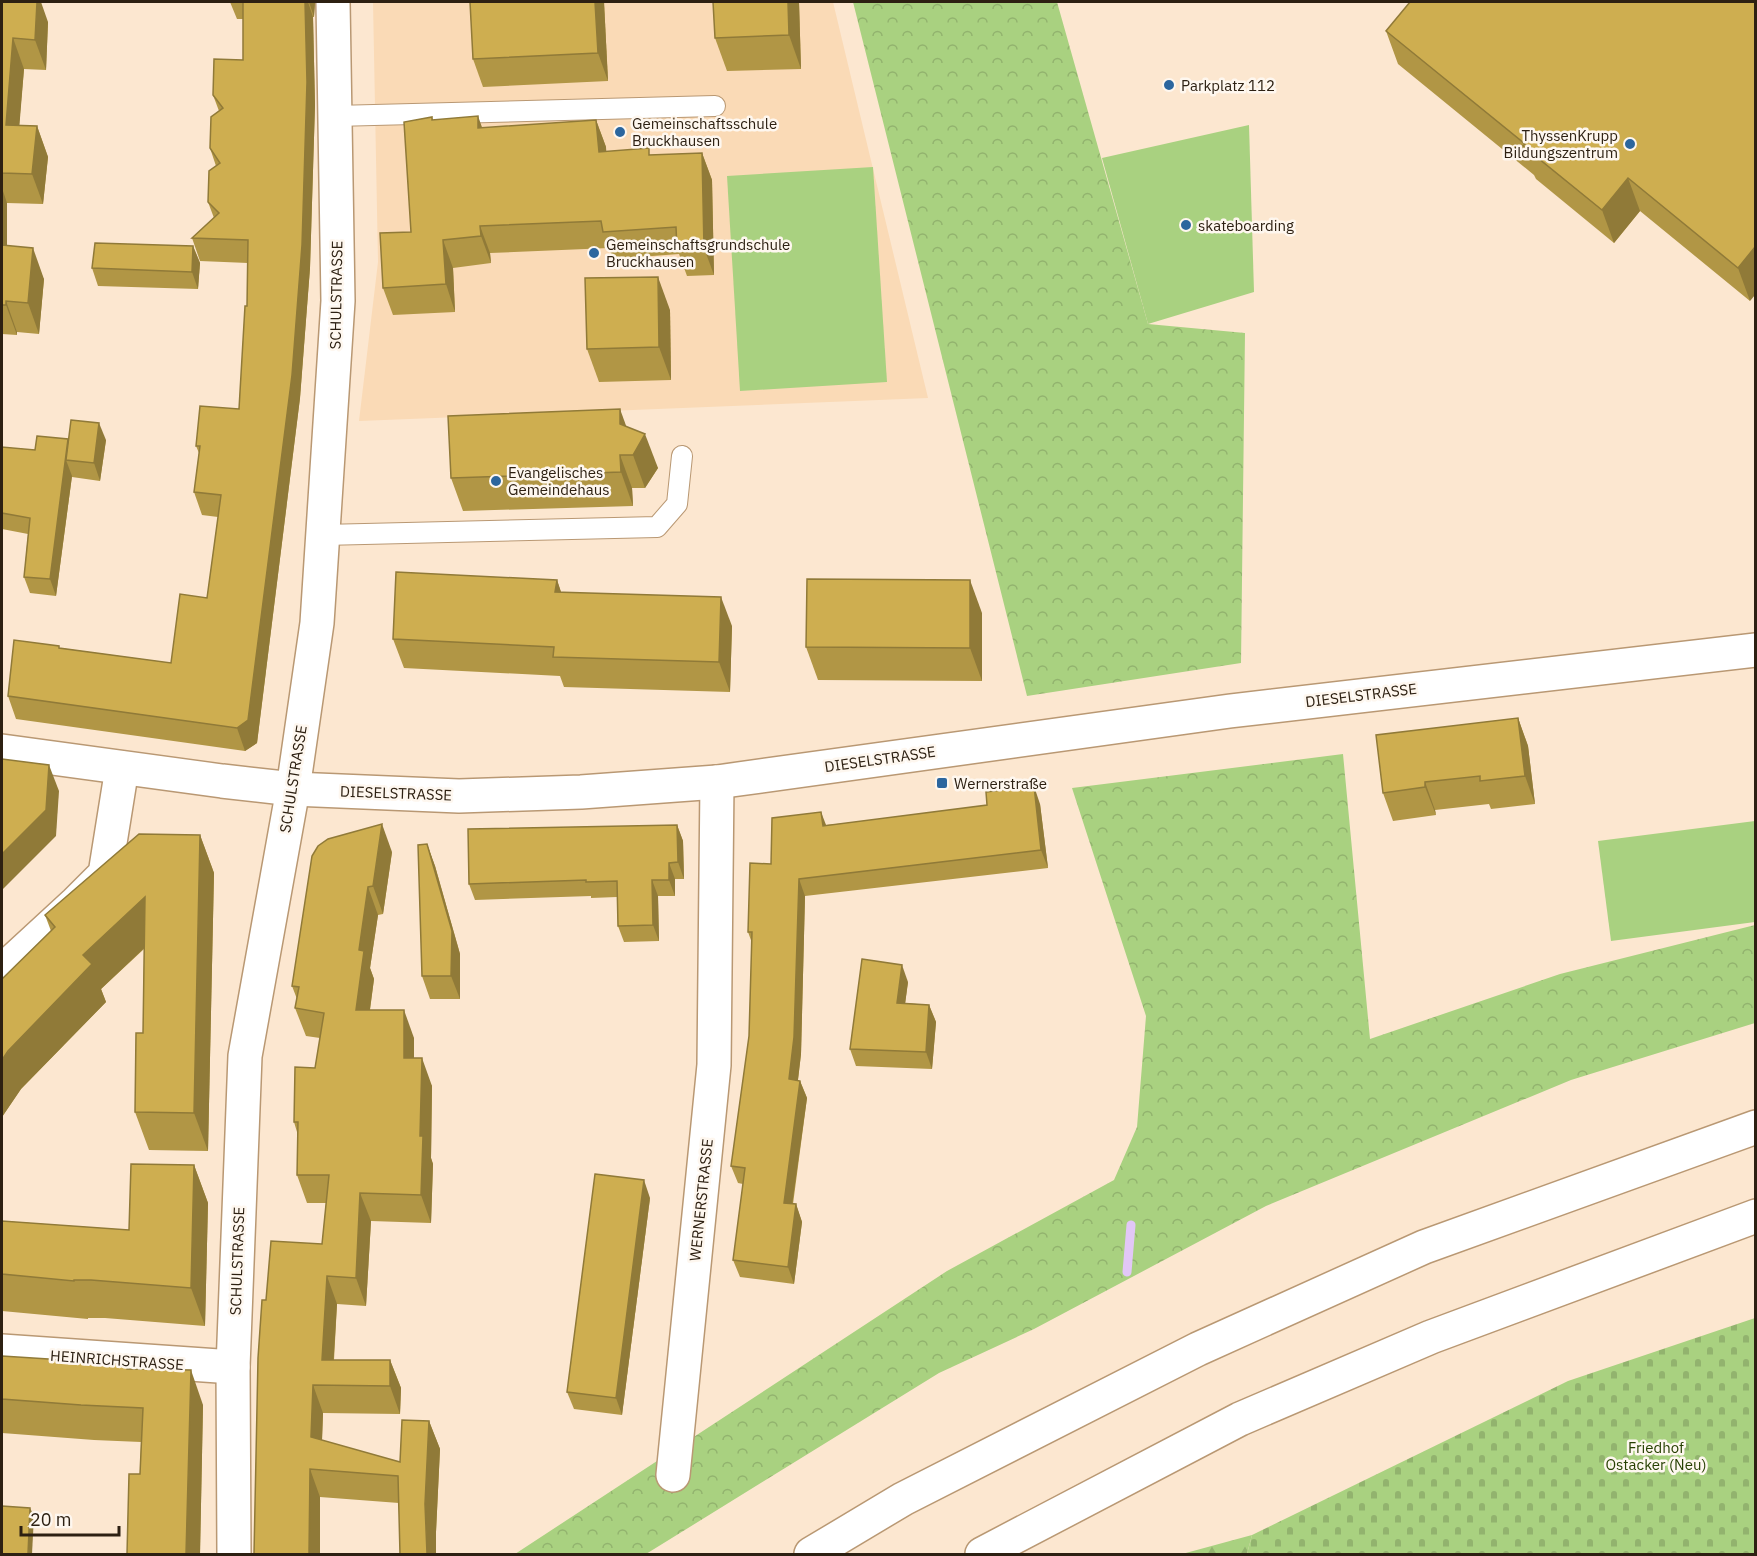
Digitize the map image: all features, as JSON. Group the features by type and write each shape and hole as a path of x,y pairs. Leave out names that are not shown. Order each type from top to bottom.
{"main road":[{"name":"SCHULSTRASSE","path":"234,1554 233,1367 245,1056 293,789 317,623 338,301 333,2"},
{"name":"DIESELSTRASSE","path":"2,751 293,789 459,796 581,792 717,782 1176,718 1755,650"},
{"path":"2,970 105,874 122,768"},
{"name":"WERNERSTRASSE","path":"673,1475 714,1065 717,782"},
{"path":"811,1554 903,1498 1219,1339 1424,1247 1755,1127"},
{"path":"982,1554 1240,1419 1431,1336 1755,1216"},
{"name":"HEINRICHSTRASSE","path":"2,1351 233,1367"}],"lane":[{"path":"335,117 715,106"},
{"path":"323,536 657,527 677,504 682,456"}],"shaded area":[{"name":"Gemeinschaftsschule Bruckhausen","path":"373,2 833,2 928,398 359,421 378,262"}],"green space":[{"path":"853,2 1057,2 1148,324 1245,333 1241,663 1027,696"},
{"name":"skateboarding","path":"1249,125 1254,292 1148,324 1102,158"},
{"path":"873,167 887,382 740,391 727,176"},
{"path":"1343,754 1370,1039 1560,974 1755,925 1755,1023 1571,1080 1266,1206 1034,1329 939,1373 646,1554 515,1554 947,1271 1114,1180 1137,1127 1146,1016 1072,788"},
{"path":"1755,821 1755,922 1611,941 1598,841"},
{"name":"Friedhof Ostacker (Neu)","path":"1755,1318 1755,1554 1247,1554 1252,1535 1568,1381"},
{"path":"1252,1535 1247,1554 1182,1554"}],"building":[{"path":"2,2 37,2 35,40 13,38 6,125 37,126 32,174 2,173"},
{"path":"243,2 305,2 307,82 302,245 292,375 248,720 237,728 8,696 14,640 171,663 180,594 207,598 221,495 194,492 200,446 196,446 200,406 239,409 245,306 247,306 248,240 192,238 219,213 208,202 209,171 220,163 210,148 211,117 223,108 213,95 214,59 243,60"},
{"path":"470,2 595,2 598,53 473,59"},
{"path":"713,2 788,2 789,35 715,38"},
{"name":"ThyssenKrupp Bildungszentrum","path":"1410,2 1755,2 1755,247 1738,268 1628,178 1602,210 1386,31"},
{"path":"478,116 478,128 596,120 599,152 649,148 649,155 702,153 704,248 677,249 676,227 603,232 601,221 480,226 481,236 443,240 446,284 383,288 380,233 411,232 404,122 432,117 432,120"},
{"path":"95,243 193,246 192,272 92,268"},
{"path":"2,245 33,248 28,303 6,301 6,305 2,305"},
{"path":"658,277 659,347 587,349 585,278"},
{"path":"620,409 620,424 645,434 633,455 620,455 621,472 451,478 448,416"},
{"path":"71,420 99,423 94,463 66,460"},
{"path":"37,436 68,439 50,579 24,577 30,518 2,513 2,447 35,450"},
{"path":"396,572 557,580 555,592 721,597 719,662 553,657 554,647 393,639"},
{"path":"807,579 970,580 970,648 806,647"},
{"path":"1518,718 1525,776 1480,781 1480,776 1425,782 1425,787 1383,793 1376,735"},
{"path":"2,759 49,765 46,810 2,854"},
{"path":"1034,786 1041,850 799,879 794,1037 789,1079 800,1081 784,1203 796,1204 788,1267 733,1260 745,1168 731,1166 749,1036 752,932 748,932 750,863 771,864 772,818 821,812 823,826 987,805 986,792"},
{"path":"382,824 373,886 368,887 359,950 364,951 356,1010 404,1010 404,1058 422,1058 421,1195 360,1193 356,1278 327,1276 322,1360 390,1360 390,1386 313,1385 311,1437 400,1462 402,1420 429,1421 425,1504 427,1554 400,1554 398,1476 310,1469 309,1554 254,1554 258,1358 262,1300 266,1300 271,1241 322,1244 329,1175 297,1175 298,1122 294,1122 295,1067 315,1068 324,1013 295,1008 299,987 292,986 312,856 318,846 328,839"},
{"path":"677,825 678,862 669,863 669,880 652,880 653,925 618,926 617,881 469,884 468,829"},
{"path":"139,834 200,835 194,1113 135,1112 136,1033 143,1033 145,897 83,955 92,964 2,1060 2,979 55,927 45,915"},
{"path":"427,844 452,931 451,976 422,976 418,845"},
{"path":"862,959 902,965 897,1003 929,1005 926,1052 850,1049"},
{"path":"131,1164 194,1165 191,1288 2,1274 2,1221 129,1230"},
{"path":"595,1174 644,1180 616,1398 567,1392"},
{"path":"2,1356 126,1364 127,1369 191,1370 186,1554 127,1554 129,1474 140,1474 143,1408 2,1399"},
{"path":"2,1506 30,1508 28,1554 2,1554"}],"waterway":[{"path":"1127,1272 1131,1225"}],"place":[{"name":"Parkplatz 112","path":"1169,85"},
{"name":"Gemeinschaftsschule Bruckhausen","path":"620,132"},
{"name":"ThyssenKrupp Bildungszentrum","path":"1630,144"},
{"name":"skateboarding","path":"1186,225"},
{"name":"Gemeinschaftsgrundschule Bruckhausen","path":"594,253"},
{"name":"Evangelisches Gemeindehaus","path":"496,481"},
{"name":"Wernerstraße","path":"942,783"}]}
